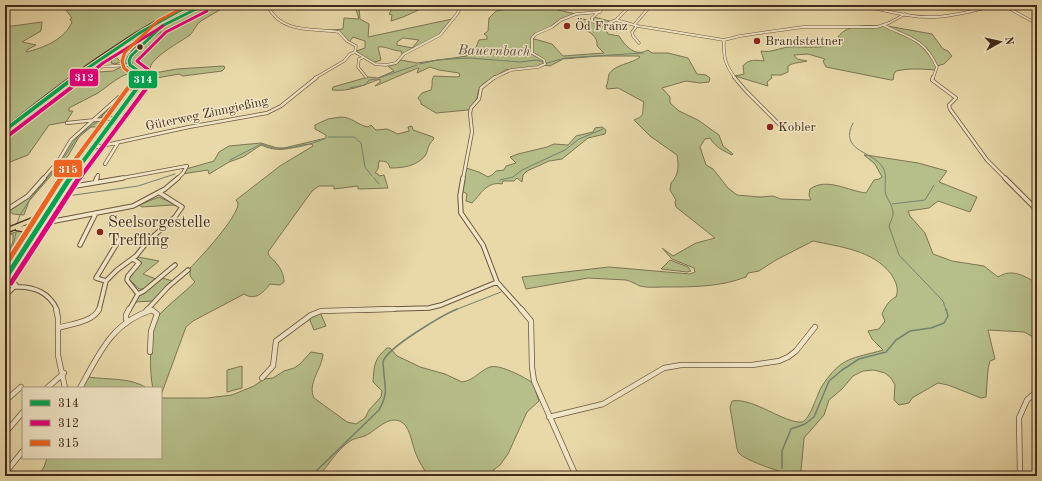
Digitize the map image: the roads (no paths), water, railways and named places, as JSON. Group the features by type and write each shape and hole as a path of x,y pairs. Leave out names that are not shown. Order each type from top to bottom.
{"highway":[{"path":"5,126 62,81 103,52 143,27 186,5"},
{"path":"5,130 99,57 141,31 190,5"},
{"path":"5,233 47,211"},
{"path":"20,226 34,223 39,224"},
{"path":"5,233 39,224"},
{"path":"5,233 26,230 30,233 30,238"}],"main road":[{"path":"5,279 62,188 143,80 143,74 127,65 131,56 160,27 204,5"}],"street":[{"path":"267,5 271,14 279,20 303,29 339,32 347,41 356,46 355,52 362,58 379,65 396,63 404,54 440,35 457,14 462,5"},
{"path":"604,5 600,12 592,18 592,21 598,25 610,24 617,27 617,30"},
{"path":"639,43 632,35 636,26 635,24 651,5"},
{"path":"858,5 905,14 939,16 996,5"},
{"path":"1003,5 1037,24"},
{"path":"610,24 629,7"},
{"path":"576,476 549,417 533,374 531,321 497,282 483,245 465,221 460,208 460,196 472,132 470,111 479,99 481,88 500,73 510,69 539,67 545,64 544,60 532,53 532,38 534,35 552,27 561,20 576,14 600,12"},
{"path":"616,20 636,26 724,40 740,36 803,27 869,27 883,25 905,14"},
{"path":"883,25 912,37 929,49 937,67 932,80 956,98 949,105 950,109 987,160 1034,207 1037,212"},
{"path":"724,40 723,55 734,76 747,92 779,124"},
{"path":"1037,46 1034,54 1037,55"},
{"name":"Güterweg Zinngießing","path":"93,148 118,144 189,127 267,113 281,106 313,79 344,61 350,54 355,52"},
{"path":"362,58 359,59 358,67 366,77"},
{"path":"97,67 127,65"},
{"path":"6,209 28,196 59,160 71,140 119,97"},
{"path":"67,123 115,118"},
{"path":"105,164 118,144"},
{"path":"39,224 133,206 160,193 179,176 187,166 62,188"},
{"path":"139,174 141,168"},
{"path":"95,182 98,174"},
{"path":"58,328 90,318 97,314 102,301 106,281 117,270 133,259 148,241 175,217 182,206 160,193"},
{"path":"80,245 96,213"},
{"path":"106,281 96,278 119,240"},
{"path":"5,254 23,249"},
{"path":"133,259 138,261 138,264 129,274 127,280 138,294"},
{"path":"128,321 126,319 126,315 138,294 144,291 175,265"},
{"path":"81,387 109,338 119,327 146,311 168,287 188,270"},
{"path":"262,378 273,366 275,343 278,338 316,313 333,310 429,308 497,282"},
{"path":"5,284 14,283 16,284 16,287"},
{"path":"5,296 16,287 29,287 42,292 51,298 56,308 58,328 57,354 64,374 65,387"},
{"path":"146,311 152,310 157,314 151,331 150,352"},
{"path":"549,417 603,404 668,367 681,365 760,364 778,361 793,353 815,327"},
{"path":"47,387 64,374"},
{"path":"5,401 21,387"},
{"path":"1020,476 1019,418 1027,400 1037,391"},
{"path":"5,433 22,413"},
{"path":"5,473 22,453"}],"waterway":[{"path":"116,101 134,83 134,75 124,65 135,46 156,29 201,5"},
{"name":"Bauernbach","path":"547,63 565,58 643,53"},
{"name":"Bauernbach","path":"420,64 437,60 469,58 520,62 536,60 544,62"},
{"name":"Bauernbach","path":"379,78 417,65"},
{"name":"Bauernbach","path":"350,88 365,85 369,80 377,79"},
{"path":"100,118 106,110"},
{"path":"17,224 20,215 31,198 65,156 78,136 98,121"},
{"path":"853,123 850,132 850,139 853,144 858,149 876,160 885,172 885,191 893,211 893,217 889,226 899,255 943,301 946,310"},
{"path":"500,180 513,177 522,170 565,150 579,139 603,129"},
{"path":"328,137 354,137 361,143 365,167 372,176"},
{"path":"230,160 261,144 276,148 292,148 324,139"},
{"name":"Bauernbach","path":"60,197 138,186 175,174"},
{"path":"374,178 379,184"},
{"path":"892,204 925,200 934,185"},
{"path":"12,250 16,233"},
{"path":"5,268 12,253"},
{"path":"455,310 501,292"},
{"path":"782,468 782,451 791,429 805,424 814,417 829,381 859,359 886,352 896,340 910,331 931,328 944,323 948,316 946,309"},
{"path":"311,476 379,410 385,393 383,362 386,356 416,332 455,310"}],"place":[{"name":"Öd Franz","path":"567,26"},
{"name":"Brandstettner","path":"757,41"},
{"name":"Kobler","path":"770,127"},
{"name":"Seelsorgestelle Treffling","path":"100,232"}]}
